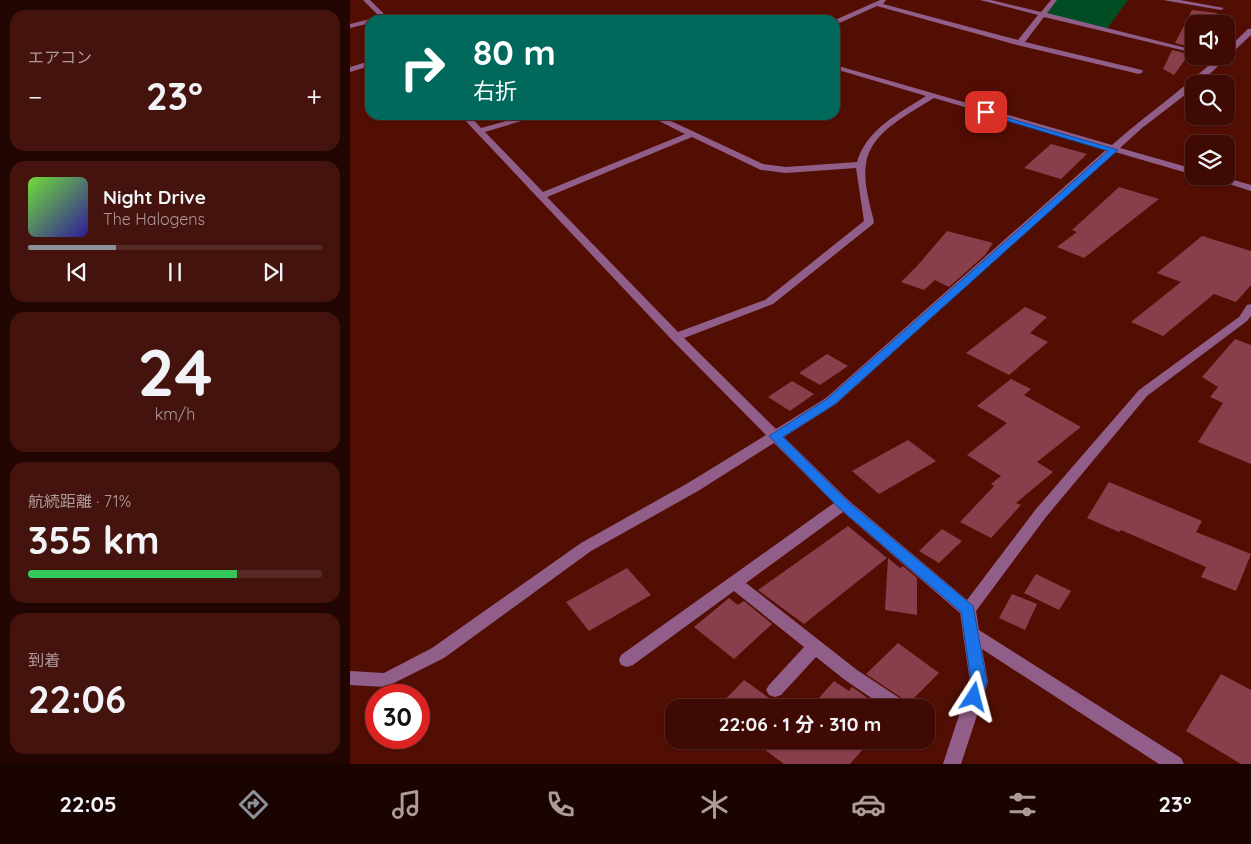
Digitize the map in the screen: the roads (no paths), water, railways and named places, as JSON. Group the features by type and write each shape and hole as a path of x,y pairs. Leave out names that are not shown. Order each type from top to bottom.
{"street":[{"path":"368,0 383,15"},
{"path":"840,21 885,0"},
{"path":"983,0 1185,49"},
{"path":"1020,43 1054,0"},
{"path":"1166,0 1221,8"},
{"path":"876,4 1020,43 1139,72"},
{"path":"350,26 365,22"},
{"path":"1235,46 1251,31"},
{"path":"350,70 365,65"},
{"path":"1204,75 1214,65"},
{"path":"840,68 1185,170"},
{"path":"350,678 386,680 438,653 586,547 694,487 831,401 1139,126 1185,91"},
{"path":"676,337 769,302 869,222 860,165 864,150 880,132 932,96"},
{"path":"469,120 676,337 843,504 968,610 979,682 952,764"},
{"path":"480,131 519,120"},
{"path":"661,120 761,167 786,170 860,165"},
{"path":"541,196 690,135"},
{"path":"1235,184 1251,188"},
{"path":"968,610 1041,514 1143,393 1243,319 1251,307"},
{"path":"627,660 843,504"},
{"path":"734,582 851,676 886,699"},
{"path":"972,634 1175,764"},
{"path":"775,690 815,647"}]}
